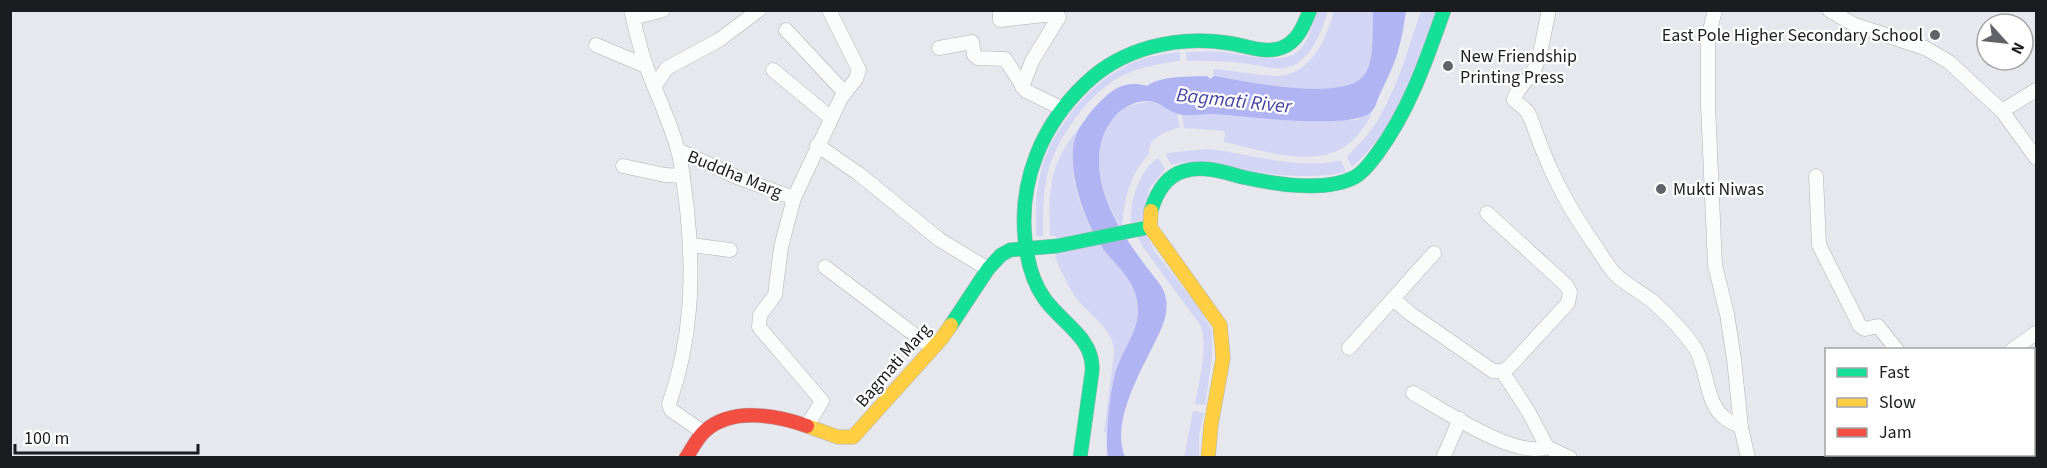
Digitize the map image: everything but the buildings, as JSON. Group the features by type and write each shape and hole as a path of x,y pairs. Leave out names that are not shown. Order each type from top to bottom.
{"main road":[{"path":"1080,458 1092,360 1084,343 1042,295 1030,267 1026,248 1025,204 1030,170 1037,153 1063,109 1082,87 1117,59 1135,51 1213,41 1270,51 1278,50 1292,44 1310,10"},
{"path":"1208,458 1223,338 1220,325 1150,227 1152,205 1156,195 1174,173 1196,168 1285,184 1337,183 1355,177 1381,149 1402,115 1428,56 1444,10"},
{"name":"Bagmati Marg","path":"704,432 712,426 737,416 757,414 807,426 844,439 853,437 942,338 988,269 1001,255 1010,250 1057,246 1150,227"},
{"path":"687,458 704,432"}],"street":[{"path":"663,10 632,14 646,66 678,150 691,245 687,339 683,362 669,404 671,410 704,432"},
{"path":"654,87 667,68 719,40 759,10"},
{"path":"807,426 822,401 759,327 758,322 760,315 775,295 781,247 794,198 817,145 844,93 856,79 859,70 829,10"},
{"path":"1000,10 1000,20 1019,14 1062,14 1032,61 1022,87"},
{"path":"1549,10 1536,66 1531,77 1515,94 1514,100 1527,111 1531,118 1549,168 1575,217 1615,273 1652,301 1694,348 1703,363 1718,412 1725,419 1741,427"},
{"path":"1715,10 1708,38 1708,105 1715,265 1727,314 1741,427 1748,458"},
{"path":"1828,10 1855,25 1925,48 1949,62 2002,111 2037,158"},
{"path":"786,30 844,93"},
{"path":"939,48 972,42 974,55 978,58 1005,59 1026,91 1063,109"},
{"path":"596,45 646,66"},
{"path":"773,70 831,118"},
{"path":"2002,111 2037,90"},
{"path":"817,145 859,174 940,240 988,269"},
{"name":"Buddha Marg","path":"678,150 739,178 794,198"},
{"path":"623,166 665,175 683,176"},
{"path":"1816,176 1819,245 1860,326 1865,328 1878,326 1895,348"},
{"path":"1393,299 1493,371 1502,371 1509,367 1568,303 1570,292 1566,285 1487,213"},
{"path":"691,245 730,250"},
{"path":"1349,348 1434,253"},
{"path":"825,267 932,348"},
{"path":"2015,348 2037,333"},
{"path":"1502,371 1528,411 1547,447 1570,458"},
{"path":"1413,393 1494,438 1514,446 1540,449 1547,447"},
{"path":"1443,458 1460,419"}],"shaded area":[{"path":"1317,11 1328,11 1322,28 1314,46 1302,60 1294,65 1285,68 1269,68 1236,62 1187,61 1186,52 1224,52 1271,58 1290,56 1304,44"},
{"path":"1334,11 1373,11 1372,44 1368,68 1355,83 1317,89 1294,88 1214,76 1213,69 1270,75 1295,72 1304,66 1318,50"},
{"path":"1421,11 1436,11 1403,95 1382,134 1352,167 1347,157 1380,117 1400,72"},
{"path":"1180,52 1180,61 1139,69 1113,81 1100,91 1076,117 1066,131 1051,162 1045,191 1043,236 1036,236 1039,179 1046,156 1061,126 1083,98 1109,76 1150,57"},
{"path":"1152,101 1177,113 1180,127 1159,136 1151,143 1149,154 1132,179 1124,208 1122,228 1114,215 1102,184 1099,152 1102,136 1109,123 1121,111 1132,105"},
{"path":"1092,111 1078,131 1073,147 1072,162 1077,193 1095,236 1129,281 1138,305 1137,325 1119,360 1114,376 1106,433 1104,432 1114,353 1113,345 1106,330 1077,299 1067,284 1055,256 1060,248 1056,236 1050,236 1050,204 1057,162 1065,147"},
{"path":"1372,112 1360,132 1347,145 1332,153 1314,156 1277,154 1224,142 1225,131 1184,128 1182,115 1356,120"},
{"path":"1206,149 1288,162 1341,161 1346,172 1307,176 1244,171 1183,162 1172,165 1166,156 1167,153"},
{"path":"1158,158 1165,169 1149,189 1144,220 1131,223 1132,205 1137,187 1151,163"},
{"path":"1145,232 1155,252 1201,311 1212,331 1212,357 1205,405 1195,404 1204,345 1201,326 1143,247 1136,234"},
{"path":"1193,411 1204,413 1199,436 1199,457 1184,458"}],"water":[{"name":"Bagmati River","path":"1373,11 1406,11 1401,41 1392,68 1374,109 1360,118 1294,121 1210,114 1183,115 1150,101 1129,106 1112,119 1102,138 1099,159 1107,202 1128,241 1161,286 1167,305 1161,329 1128,400 1121,430 1125,457 1108,457 1112,385 1117,367 1134,331 1138,308 1134,290 1121,269 1104,250 1083,210 1074,177 1073,161 1073,146 1082,124 1091,111 1117,88 1134,84 1147,86 1168,78 1207,76 1210,79 1214,76 1270,85 1317,89 1355,83 1365,74 1370,60"}],"traffic: fast":[{"path":"1080,458 1092,372 1091,360 1083,340 1051,307 1036,285 1025,239 1024,217 1030,175 1046,136 1070,100 1085,84 1116,61 1151,47 1189,41 1209,41 1261,50 1275,50 1292,42 1303,27 1310,10"},
{"path":"1151,211 1159,192 1167,181 1178,173 1191,169 1213,170 1255,180 1299,186 1329,185 1358,175 1377,154 1408,103 1444,10"},
{"path":"951,325 988,269 1001,255 1010,250 1057,246 1150,227"}],"traffic: slow":[{"path":"1151,211 1150,227 1220,325 1223,358 1211,425 1208,458"},
{"path":"807,426 838,437 853,437 951,325"}],"traffic: jam":[{"path":"686,458 705,431 716,423 728,419 754,415 768,416 807,426"}],"place":[{"name":"East Pole Higher Secondary School","path":"1935,35"},
{"name":"New Friendship Printing Press","path":"1448,66"},
{"name":"Mukti Niwas","path":"1661,189"}]}
